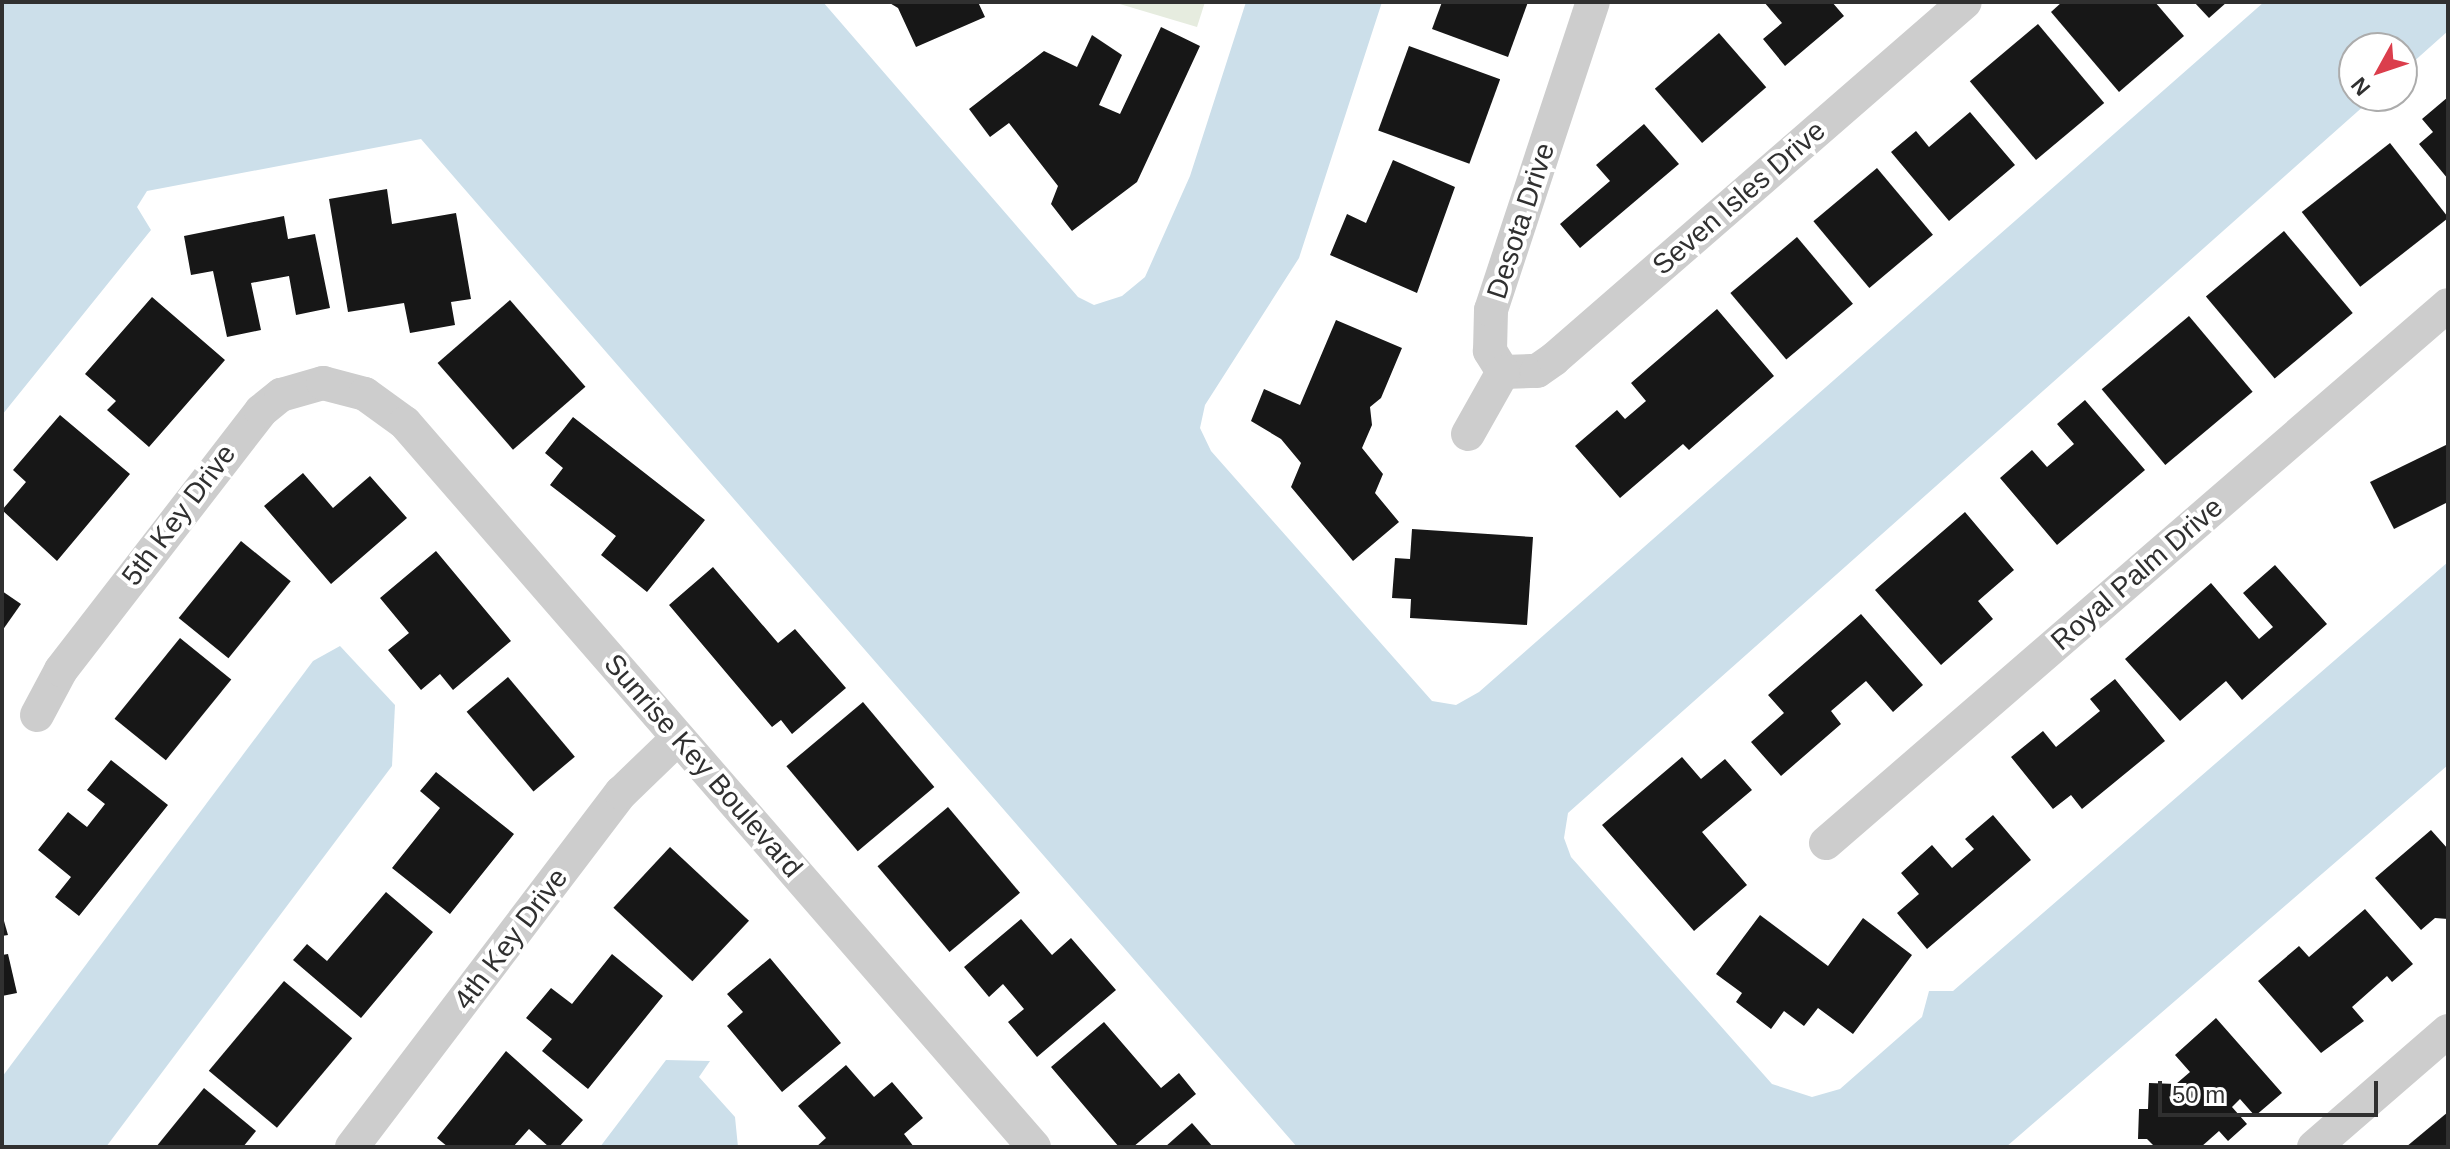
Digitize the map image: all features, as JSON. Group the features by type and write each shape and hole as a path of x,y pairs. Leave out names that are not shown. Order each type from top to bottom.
{"street":[{"name":"Desota Drive","path":"1503,372 1490,351 1491,310 1593,2"},
{"name":"Seven Isles Drive","path":"1503,372 1537,371 1554,359 1965,2"},
{"name":"Royal Palm Drive","path":"1826,843 2448,305"},
{"path":"1468,434 1503,372"},
{"name":"5th Key Drive","path":"37,715 61,670 261,411 281,395 323,383 365,394"},
{"name":"Sunrise Key Boulevard","path":"365,394 405,423 1026,1144"},
{"name":"4th Key Drive","path":"352,1147 621,793 678,738"},
{"path":"2314,1147 2448,1031"}],"shaded area":[{"path":"1113,2 1205,2 1197,27"}],"water":[{"path":"2,2 823,2 1078,297 1094,305 1122,296 1145,277 1190,176 1246,2 1382,2 1299,258 1205,405 1200,428 1211,451 1432,701 1456,705 1479,692 2264,2 2448,2 2448,31 2418,58 2418,32 2338,32 2338,112 2357,112 1568,813 1564,838 1571,857 1772,1084 1812,1097 1840,1089 1922,1017 1929,991 1953,991 2448,562 2448,765 2006,1147 1297,1147 421,139 147,191 137,207 151,230 2,415"},
{"path":"340,646 395,705 392,766 106,1147 2,1147 2,1077 313,661"},
{"path":"666,1060 710,1061 699,1077 735,1117 738,1147 600,1147"}],"building":[{"path":"888,2 978,2 985,17 916,47 898,8"},
{"path":"1442,2 1528,2 1508,57 1432,29"},
{"path":"1764,2 1832,2 1844,16 1785,66 1763,39 1782,23"},
{"path":"2062,2 2155,2 2184,36 2119,92 2051,12"},
{"path":"2194,2 2227,2 2209,18"},
{"path":"2038,24 2104,103 2036,160 1970,81"},
{"path":"1161,27 1200,46 1137,182 1072,231 1051,204 1058,186 1009,123 990,137 969,109 1044,51 1077,67 1092,35 1122,55 1099,105 1120,114"},
{"path":"1719,33 1766,87 1702,143 1655,89"},
{"path":"1409,46 1500,79 1469,164 1378,131"},
{"path":"2448,97 2448,179 2419,144 2433,132 2422,119"},
{"path":"1970,112 2015,165 1949,221 1891,152 1916,131 1929,147"},
{"path":"1644,124 1679,164 1580,248 1560,224 1610,181 1596,165"},
{"path":"2390,143 2448,218 2360,287 2302,212"},
{"path":"1393,160 1455,187 1417,293 1330,255 1347,214 1366,223"},
{"path":"1877,168 1933,235 1869,288 1813,221"},
{"path":"387,189 392,224 456,213 471,299 451,302 455,325 410,333 404,303 348,312 329,199"},
{"path":"284,216 288,239 315,234 330,308 296,315 289,276 251,283 261,330 227,337 213,271 191,275 184,236"},
{"path":"2284,231 2353,313 2275,379 2206,297"},
{"path":"1797,237 1853,304 1786,360 1730,293"},
{"path":"152,297 225,360 149,447 107,410 116,401 85,374"},
{"path":"510,300 585,387 513,450 438,363"},
{"path":"1717,309 1774,376 1689,450 1683,444 1620,498 1575,446 1617,410 1625,419 1646,401 1631,383"},
{"path":"2189,316 2253,392 2165,465 2102,389"},
{"path":"1336,320 1402,348 1381,398 1370,407 1372,425 1362,448 1383,474 1375,493 1399,522 1353,561 1291,487 1301,463 1281,439 1251,421 1264,389 1300,405"},
{"path":"2085,400 2145,470 2057,545 2000,478 2032,450 2047,467 2074,444 2057,424"},
{"path":"60,415 130,474 57,561 2,510 26,482 13,470"},
{"path":"573,417 705,520 647,592 601,555 616,536 550,485 563,468 545,453"},
{"path":"2448,444 2448,502 2394,529 2370,482"},
{"path":"303,473 333,508 370,476 407,518 331,584 264,506"},
{"path":"1965,512 2014,570 1978,601 1993,619 1941,665 1875,590"},
{"path":"1412,529 1533,537 1527,625 1410,618 1411,599 1392,598 1395,558 1410,559"},
{"path":"241,541 291,581 228,658 179,618"},
{"path":"436,551 511,641 453,690 440,674 421,690 388,650 409,633 380,598"},
{"path":"2275,565 2327,624 2242,700 2226,681 2180,721 2125,659 2211,583 2259,639 2273,627 2243,593"},
{"path":"713,567 778,643 795,629 846,688 792,734 781,720 772,727 669,605"},
{"path":"2,591 21,604 2,631"},
{"path":"1861,614 1923,685 1893,712 1866,681 1831,711 1841,724 1781,776 1751,742 1784,713 1768,695"},
{"path":"180,638 231,680 166,760 115,719"},
{"path":"508,677 575,757 533,791 467,712"},
{"path":"2115,679 2165,741 2082,809 2071,795 2053,809 2011,757 2043,731 2056,747 2100,711 2090,699"},
{"path":"863,702 934,787 858,851 786,766"},
{"path":"1682,757 1701,779 1725,759 1752,790 1702,832 1747,885 1694,931 1602,825"},
{"path":"111,760 168,805 79,916 55,897 71,877 38,850 68,812 87,827 105,804 87,790"},
{"path":"436,772 514,834 450,914 392,868 440,808 420,791"},
{"path":"948,807 1020,893 950,952 878,866"},
{"path":"1993,815 2031,860 1927,949 1897,913 1919,894 1901,873 1932,845 1952,868 1974,849 1965,839"},
{"path":"2431,830 2448,849 2448,919 2435,918 2421,930 2375,878"},
{"path":"670,847 749,921 692,981 613,908"},
{"path":"386,892 433,932 361,1018 293,960 307,944 327,961"},
{"path":"2365,909 2413,964 2392,982 2387,976 2352,1007 2364,1021 2321,1053 2258,981 2299,946 2309,957"},
{"path":"2,914 8,935 2,936"},
{"path":"1760,915 1828,966 1863,918 1912,955 1853,1034 1818,1008 1804,1026 1784,1011 1771,1029 1736,1002 1742,993 1716,974"},
{"path":"1021,919 1052,955 1071,938 1116,990 1037,1057 1008,1022 1024,1009 1003,984 989,997 964,967"},
{"path":"8,954 17,993 2,996 2,955"},
{"path":"612,954 663,996 588,1089 542,1051 552,1039 526,1018 551,988 572,1004"},
{"path":"770,958 841,1043 782,1092 727,1026 743,1012 727,994"},
{"path":"284,981 352,1038 277,1128 209,1071"},
{"path":"2216,1018 2282,1093 2255,1116 2240,1099 2232,1107 2247,1124 2228,1141 2219,1131 2201,1147 2155,1147 2147,1139 2138,1139 2139,1109 2148,1109 2149,1083 2176,1084 2190,1072 2175,1055"},
{"path":"1104,1022 1161,1088 1179,1073 1196,1094 1133,1147 1119,1147 1051,1067"},
{"path":"506,1051 583,1120 559,1147 549,1147 529,1129 513,1147 448,1147 437,1138"},
{"path":"846,1065 874,1097 892,1082 923,1118 904,1134 914,1147 816,1147 826,1138 798,1106"},
{"path":"204,1088 256,1131 243,1147 156,1147"},
{"path":"2448,1112 2448,1147 2406,1147"},
{"path":"1192,1123 1213,1147 1165,1147"}]}
